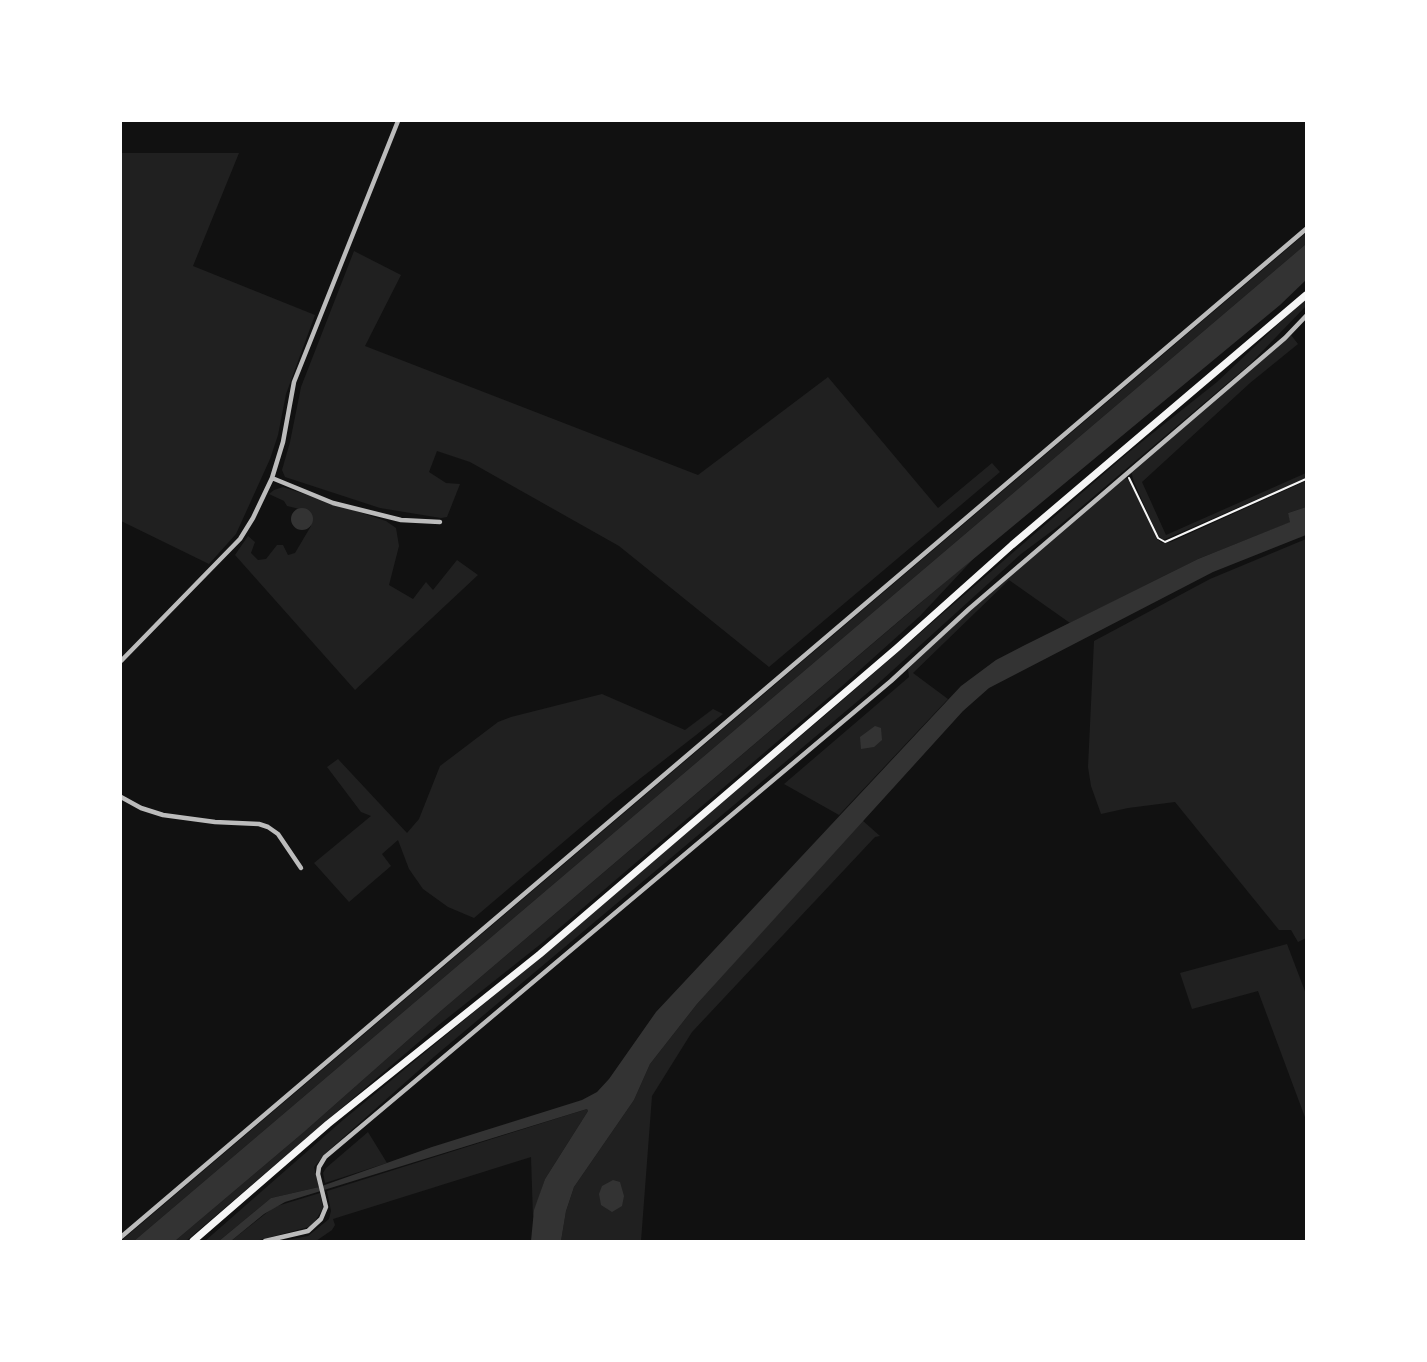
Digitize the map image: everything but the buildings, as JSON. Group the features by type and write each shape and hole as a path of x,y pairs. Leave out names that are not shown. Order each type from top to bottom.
{"main road":[{"path":"193,1241 328,1124 550,946 865,676 1012,545 1306,295"}],"street":[{"path":"121,661 240,538 272,478 283,442 294,382 398,121"},
{"path":"121,1237 1306,229"},
{"path":"265,1241 308,1231 321,1219 326,1207 319,1167 326,1157 891,681 1127,472 1277,345 1306,316"},
{"path":"272,478 333,503 401,520 440,522"},
{"path":"121,797 141,808 163,815 268,827 278,834 301,868"}],"path":[{"path":"1127,472 1158,538 1165,542 1306,479"}],"shaded area":[{"path":"121,153 239,153 193,266 315,315 286,394 270,459 236,534 209,564 121,521"},
{"path":"1306,233 1306,244 134,1241 121,1241"},
{"path":"1306,244 1306,280 1280,305 919,604 175,1241 134,1241"},
{"path":"354,251 401,275 365,346 698,475 828,377 938,508 992,463 1000,472 769,667 619,546 470,462 437,451 429,472 446,483 460,484 447,517 441,518 380,508 285,477 282,470 301,387"},
{"path":"1306,298 1306,306 1250,364 1060,525 1021,554 871,690 435,1056 328,1151 314,1167 319,1187 271,1198 219,1241 205,1241 343,1120 829,712 1129,452 1217,382"},
{"path":"1291,335 1298,344 1250,383 1142,482 1166,535 1306,473 1306,478 1163,540 1157,534 1131,471"},
{"path":"1125,478 1130,481 1157,539 1162,543 1171,542 1306,481 1306,507 1288,513 1291,522 1198,559 1070,623 1009,580 913,673 948,699 839,815 784,784 909,677 908,669 1010,571 1076,514"},
{"path":"283,487 386,521 396,528 399,546 389,585 413,599 426,582 433,590 457,560 478,575 355,690 235,555 248,536 255,542 251,553 258,560 266,559 277,545 283,545 288,555 295,553 311,526 308,511 287,506 284,501 269,494"},
{"path":"1306,507 1306,535 1213,572 989,688 963,711 697,1004 650,1064 634,1100 574,1187 566,1211 561,1241 531,1241 534,1210 545,1179 587,1109 285,1202 264,1214 231,1241 219,1241 271,1198 319,1187 432,1147 582,1100 597,1092 656,1012 961,686 996,660 1198,559 1290,522 1288,513"},
{"path":"302,508 312,515 313,519 306,529 302,530 292,523 291,519 298,509"},
{"path":"1306,539 1306,938 1298,942 1291,930 1279,930 1175,802 1101,814 1091,786 1088,767 1094,641 1210,579"},
{"path":"977,555 920,616 841,687 542,943 440,1024 186,1241 175,1241 442,1010"},
{"path":"602,694 685,730 713,709 723,714 614,799 474,918 448,907 423,889 409,869 398,840 382,854 391,866 349,902 314,863 371,816 361,812 327,767 338,759 407,833 419,819 440,766 498,722"},
{"path":"875,726 881,728 882,740 874,747 861,749 860,737"},
{"path":"862,820 880,836 875,837 692,1032 652,1096 641,1241 561,1241 566,1211 574,1187 634,1100 650,1064 697,1004"},
{"path":"1287,944 1306,994 1306,1120 1258,991 1192,1009 1180,973"},
{"path":"587,1109 545,1179 533,1217 531,1157 333,1219 335,1225 332,1230 316,1241 281,1241 308,1236 329,1219 331,1211 327,1191"},
{"path":"368,1132 387,1163 325,1183 323,1173 326,1168"},
{"path":"613,1180 620,1182 624,1196 622,1206 612,1212 601,1205 599,1194 602,1186"},
{"path":"320,1193 323,1208 312,1226 256,1241 231,1241 274,1207"}]}
